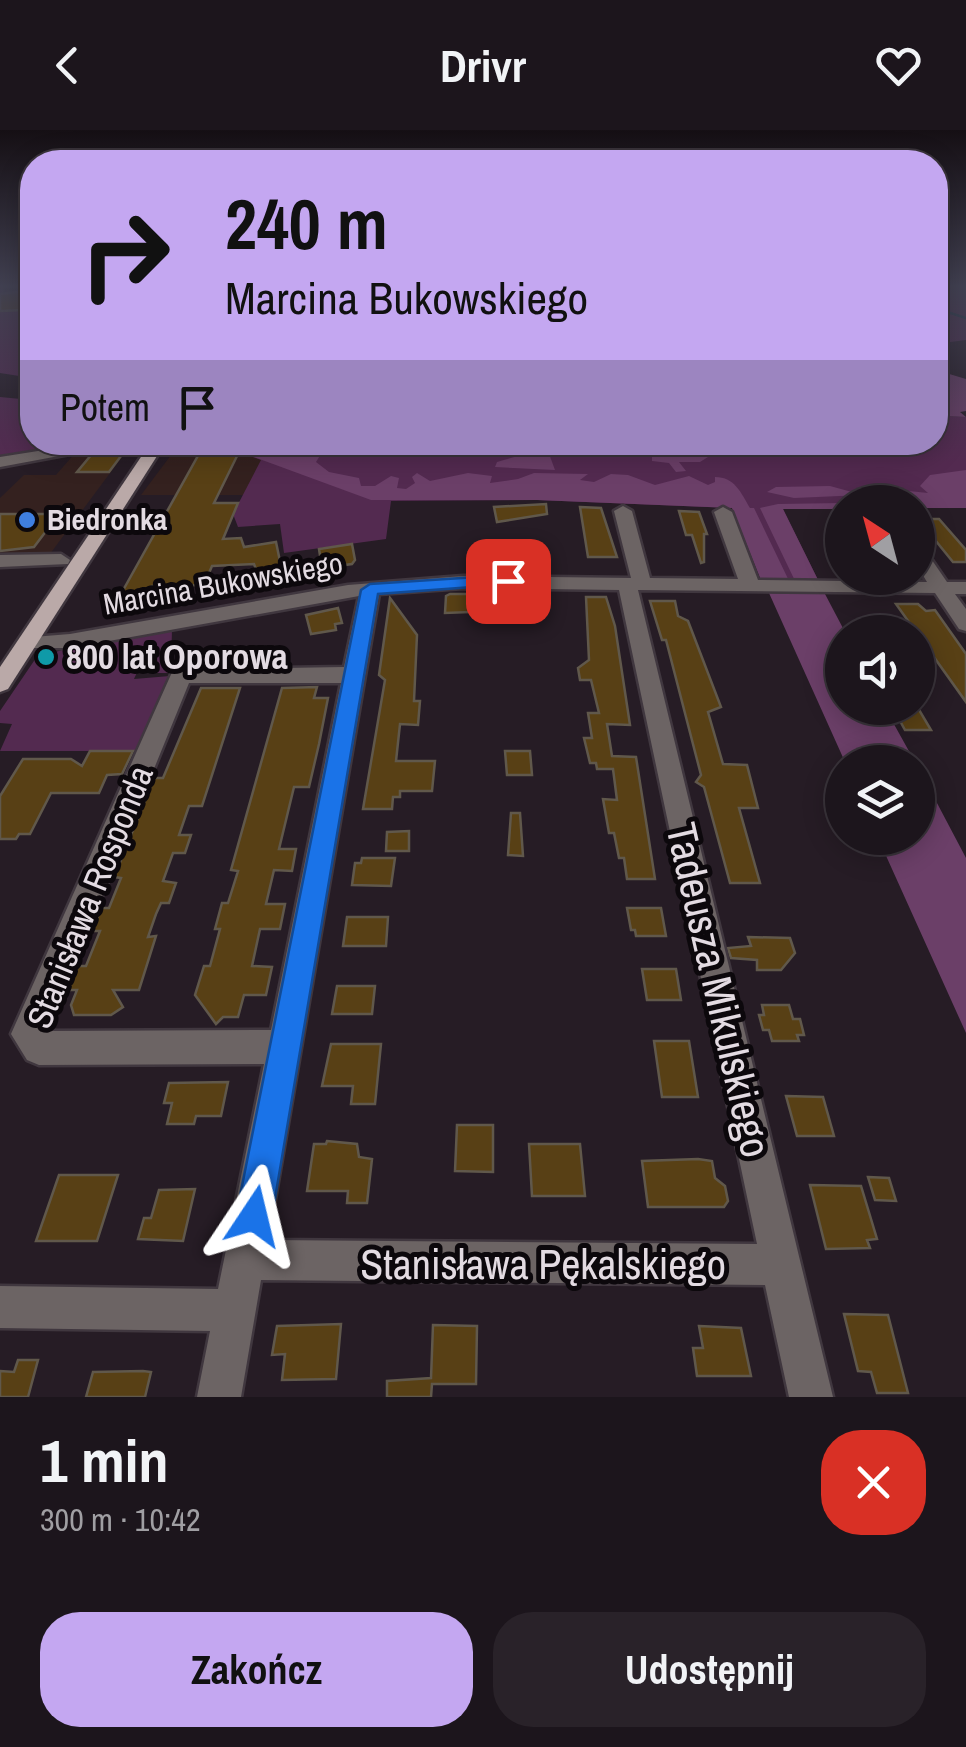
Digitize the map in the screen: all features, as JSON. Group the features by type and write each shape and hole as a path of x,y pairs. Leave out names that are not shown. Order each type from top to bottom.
{"main road":[{"path":"0,684 152,455"}],"street":[{"path":"0,462 44,455"},
{"name":"Tadeusza Mikulskiego","path":"623,510 634,583 811,1397"},
{"path":"723,512 751,588"},
{"path":"0,560 60,560"},
{"path":"935,580 966,624"},
{"name":"Marcina Bukowskiego","path":"30,643 70,641 370,590 462,582 966,588"},
{"path":"219,1397 370,590"},
{"name":"Stanisława Rosponda","path":"284,1047 39,1048 28,1034 181,676 352,676"},
{"name":"Stanisława Pękalskiego","path":"245,1260 781,1265"},
{"path":"0,1307 194,1308 232,1312"}],"shaded area":[{"path":"0,345 20,345 20,376 0,373"},
{"path":"948,374 966,379 966,411 960,412 966,417 948,416"},
{"path":"0,397 20,399 20,454 0,457"},
{"path":"948,416 966,417 966,508 935,508 935,485 825,485 825,509 783,509 821,586 763,585 732,508 537,500 391,501 386,539 284,553 280,524 238,527 233,514 261,460 247,455 948,455"},
{"path":"73,455 123,455 47,558 0,558 0,498 24,475 56,475"},
{"path":"171,455 248,455 262,460 244,495 141,495"},
{"path":"249,455 320,455 316,462 329,472 359,478 361,486 375,486 391,476 399,478 397,488 406,489 415,483 412,477 417,473 430,481 468,473 492,476 490,483 534,473 588,474 580,480 594,482 611,474 628,475 655,485 689,476 708,485 715,482 715,477 722,478 732,483 750,508 754,508 791,585 763,585 732,508 537,500 371,500"},
{"path":"549,455 555,470 495,467 497,462 518,456"},
{"path":"652,455 708,457 700,462 679,462 686,471 676,472 669,463 652,461"},
{"path":"966,470 966,508 935,508 935,485 921,485 930,475"},
{"path":"825,486 825,497 794,498 767,492 776,487"},
{"path":"825,503 825,509 783,509 821,586 797,585 760,508"},
{"path":"769,593 825,594 836,615 825,615 825,718"},
{"path":"172,628 171,673 148,673 150,667 139,668 134,679 170,676 137,751 0,751 12,724 0,723 0,711 36,658 75,646"},
{"path":"828,725 894,725 906,745 837,745"},
{"path":"935,799 966,858 966,1033 886,855 935,855"}],"building":[{"path":"91,455 122,455 109,472 77,472"},
{"path":"198,455 238,455 214,503 238,503 223,539 241,538 244,547 276,542 283,576 260,580 254,564 212,566 204,585 152,586 147,594 121,594"},
{"path":"546,504 547,514 497,522 494,507"},
{"path":"580,507 601,508 617,557 588,557"},
{"path":"679,511 699,512 707,534 704,562 701,563 692,535 686,535"},
{"path":"0,514 59,514 34,547 0,551"},
{"path":"935,519 966,550 966,562 953,562 935,540"},
{"path":"352,544 352,564 322,568 319,549"},
{"path":"450,594 545,594 547,609 445,613 446,596"},
{"path":"586,597 606,597 615,626 630,725 607,724 612,756 636,757 655,879 627,879 624,858 619,858 614,833 609,833 603,799 617,800 613,769 597,769 596,763 590,763 584,738 592,738 588,713 599,713 591,680 580,680 578,668 589,660"},
{"path":"390,598 417,635 414,701 420,701 418,725 400,724 396,761 435,761 432,791 400,791 400,797 393,797 392,809 363,809 385,680 379,675"},
{"path":"650,601 675,601 678,616 688,621 721,707 708,712 723,764 747,765 758,808 739,808 760,883 730,883 704,787 696,782 701,775 666,640 662,640"},
{"path":"896,604 918,604 926,611 935,610 966,654 966,702 935,659 935,615 904,615"},
{"path":"338,608 342,623 335,624 336,630 311,634 306,615"},
{"path":"317,687 314,698 328,698 309,787 294,787 279,849 296,849 292,871 274,870 266,904 285,904 280,929 260,929 252,966 272,967 266,995 244,995 238,1017 223,1017 216,1024 195,995 204,966 210,966 222,903 228,903 238,871 231,870 282,688"},
{"path":"201,688 240,688 202,806 189,806 179,835 191,835 185,853 173,853 163,881 176,883 169,903 161,903 148,937 156,936 139,990 113,990 123,1007 111,1015 74,1015 71,1005 77,990 68,990 78,966 86,966 100,931 92,931 101,908 109,908 121,878 114,877 154,778 163,778"},
{"path":"902,725 928,725 931,730 905,730"},
{"path":"90,751 133,751 122,774 107,775 99,793 51,793 30,834 0,839 0,796 23,759 71,759 82,766"},
{"path":"505,751 530,751 532,775 507,775"},
{"path":"511,813 520,813 523,856 508,855"},
{"path":"409,831 409,851 386,851 387,832"},
{"path":"362,858 395,858 391,886 352,885 355,863 361,863"},
{"path":"627,908 661,908 666,936 636,936"},
{"path":"347,917 388,917 386,946 343,946"},
{"path":"748,937 790,938 795,953 781,970 757,970 757,960 731,958 728,948 751,946"},
{"path":"642,969 676,969 681,1000 647,1000"},
{"path":"337,986 375,986 372,1014 332,1014"},
{"path":"762,1005 789,1005 793,1019 800,1019 804,1035 797,1035 799,1041 772,1041 769,1030 763,1030 759,1015 764,1015"},
{"path":"654,1041 689,1041 698,1097 662,1097"},
{"path":"331,1044 381,1044 375,1104 351,1104 353,1086 322,1086"},
{"path":"228,1082 221,1116 196,1116 194,1124 167,1124 172,1103 164,1103 169,1083"},
{"path":"786,1096 823,1097 834,1136 797,1136"},
{"path":"457,1125 493,1125 493,1172 455,1171"},
{"path":"314,1144 357,1144 359,1157 372,1159 367,1203 347,1203 348,1191 307,1191"},
{"path":"529,1144 580,1144 585,1196 532,1196"},
{"path":"642,1161 712,1161 715,1178 725,1186 728,1201 724,1207 648,1207"},
{"path":"59,1175 118,1175 97,1241 36,1241"},
{"path":"868,1177 889,1178 896,1201 875,1200"},
{"path":"810,1185 861,1186 877,1239 867,1240 870,1248 826,1249"},
{"path":"195,1189 183,1241 138,1239 144,1218 151,1218 159,1190"},
{"path":"844,1314 888,1315 908,1393 877,1393 871,1372 858,1371"},
{"path":"341,1324 336,1379 282,1380 285,1354 272,1355 277,1326"},
{"path":"433,1325 477,1326 476,1384 432,1384 431,1397 387,1397 387,1381 431,1378"},
{"path":"699,1326 741,1328 751,1376 697,1376 693,1348 703,1348"},
{"path":"18,1360 38,1360 28,1397 0,1397 0,1371 14,1372"},
{"path":"93,1372 151,1372 145,1397 86,1397"}],"place":[{"name":"Biedronka","path":"27,520"},
{"name":"800 lat Oporowa","path":"46,657"}],"route":[{"path":"254,1216 370,590 508,581"}]}
